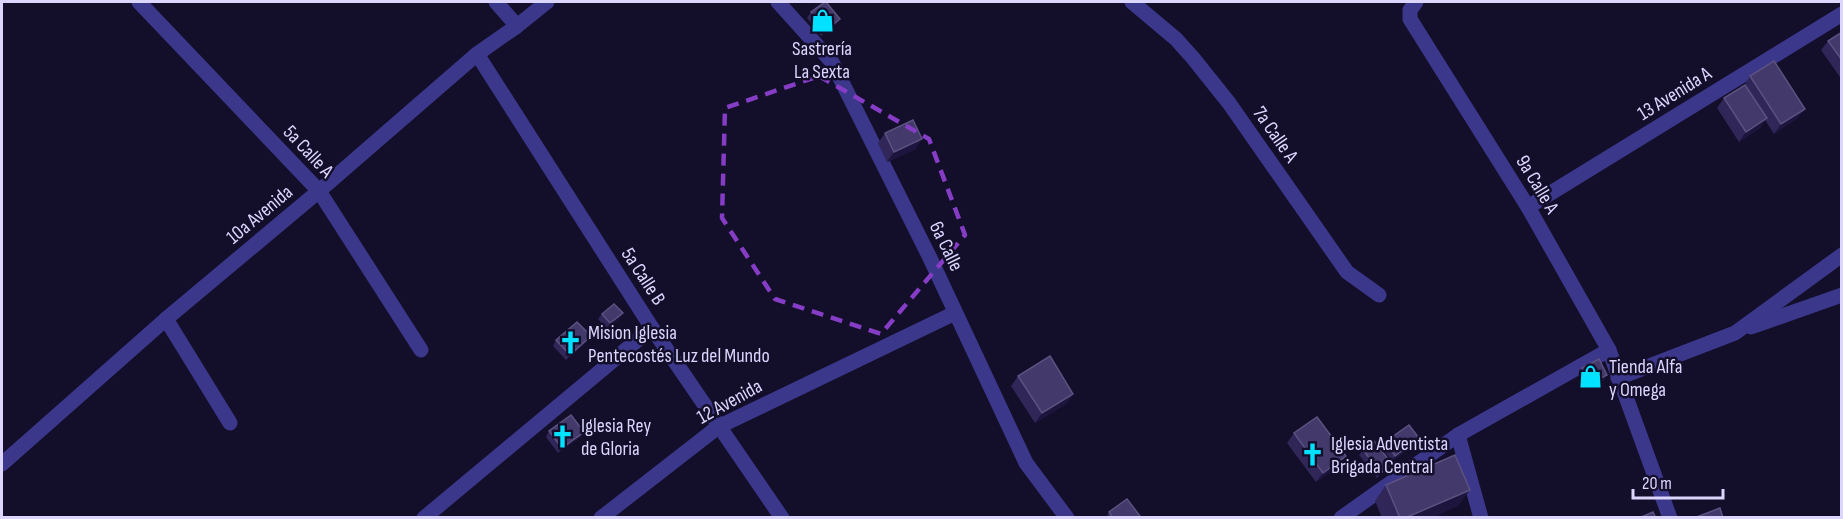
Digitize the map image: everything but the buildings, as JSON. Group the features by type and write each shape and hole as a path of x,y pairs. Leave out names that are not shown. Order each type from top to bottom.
{"street":[{"name":"5a Calle A","path":"139,2 319,191 420,350"},
{"path":"496,2 517,26"},
{"name":"10a Avenida","path":"2,464 166,319 319,191 477,54 547,2"},
{"name":"6a Calle","path":"778,2 832,62 1026,463 1067,518"},
{"name":"7a Calle A","path":"1132,2 1176,39 1193,58 1229,103 1347,272 1378,295"},
{"name":"9a Calle A","path":"1416,2 1410,10 1410,19 1528,207 1609,351 1670,518"},
{"name":"13 Avenida A","path":"1528,207 1842,14"},
{"name":"5a Calle B","path":"477,54 652,328 782,518"},
{"path":"1735,333 1842,255"},
{"path":"1618,378 1735,333 1842,296"},
{"name":"12 Avenida","path":"602,518 718,427 955,313"},
{"path":"166,319 230,423"},
{"path":"424,518 652,328"},
{"path":"1341,518 1458,435 1609,351"},
{"path":"1458,435 1481,518"}],"highlighted area":[{"path":"819,76 929,139 965,235 881,334 775,299 722,218 725,108"}],"place":[{"name":"Sastrería La Sexta","path":"822,21"},
{"name":"Mision Iglesia Pentecostés Luz del Mundo","path":"570,343"},
{"name":"Tienda Alfa y Omega","path":"1591,377"},
{"name":"Iglesia Rey de Gloria","path":"563,437"},
{"name":"Iglesia Adventista Brigada Central","path":"1313,455"}]}
